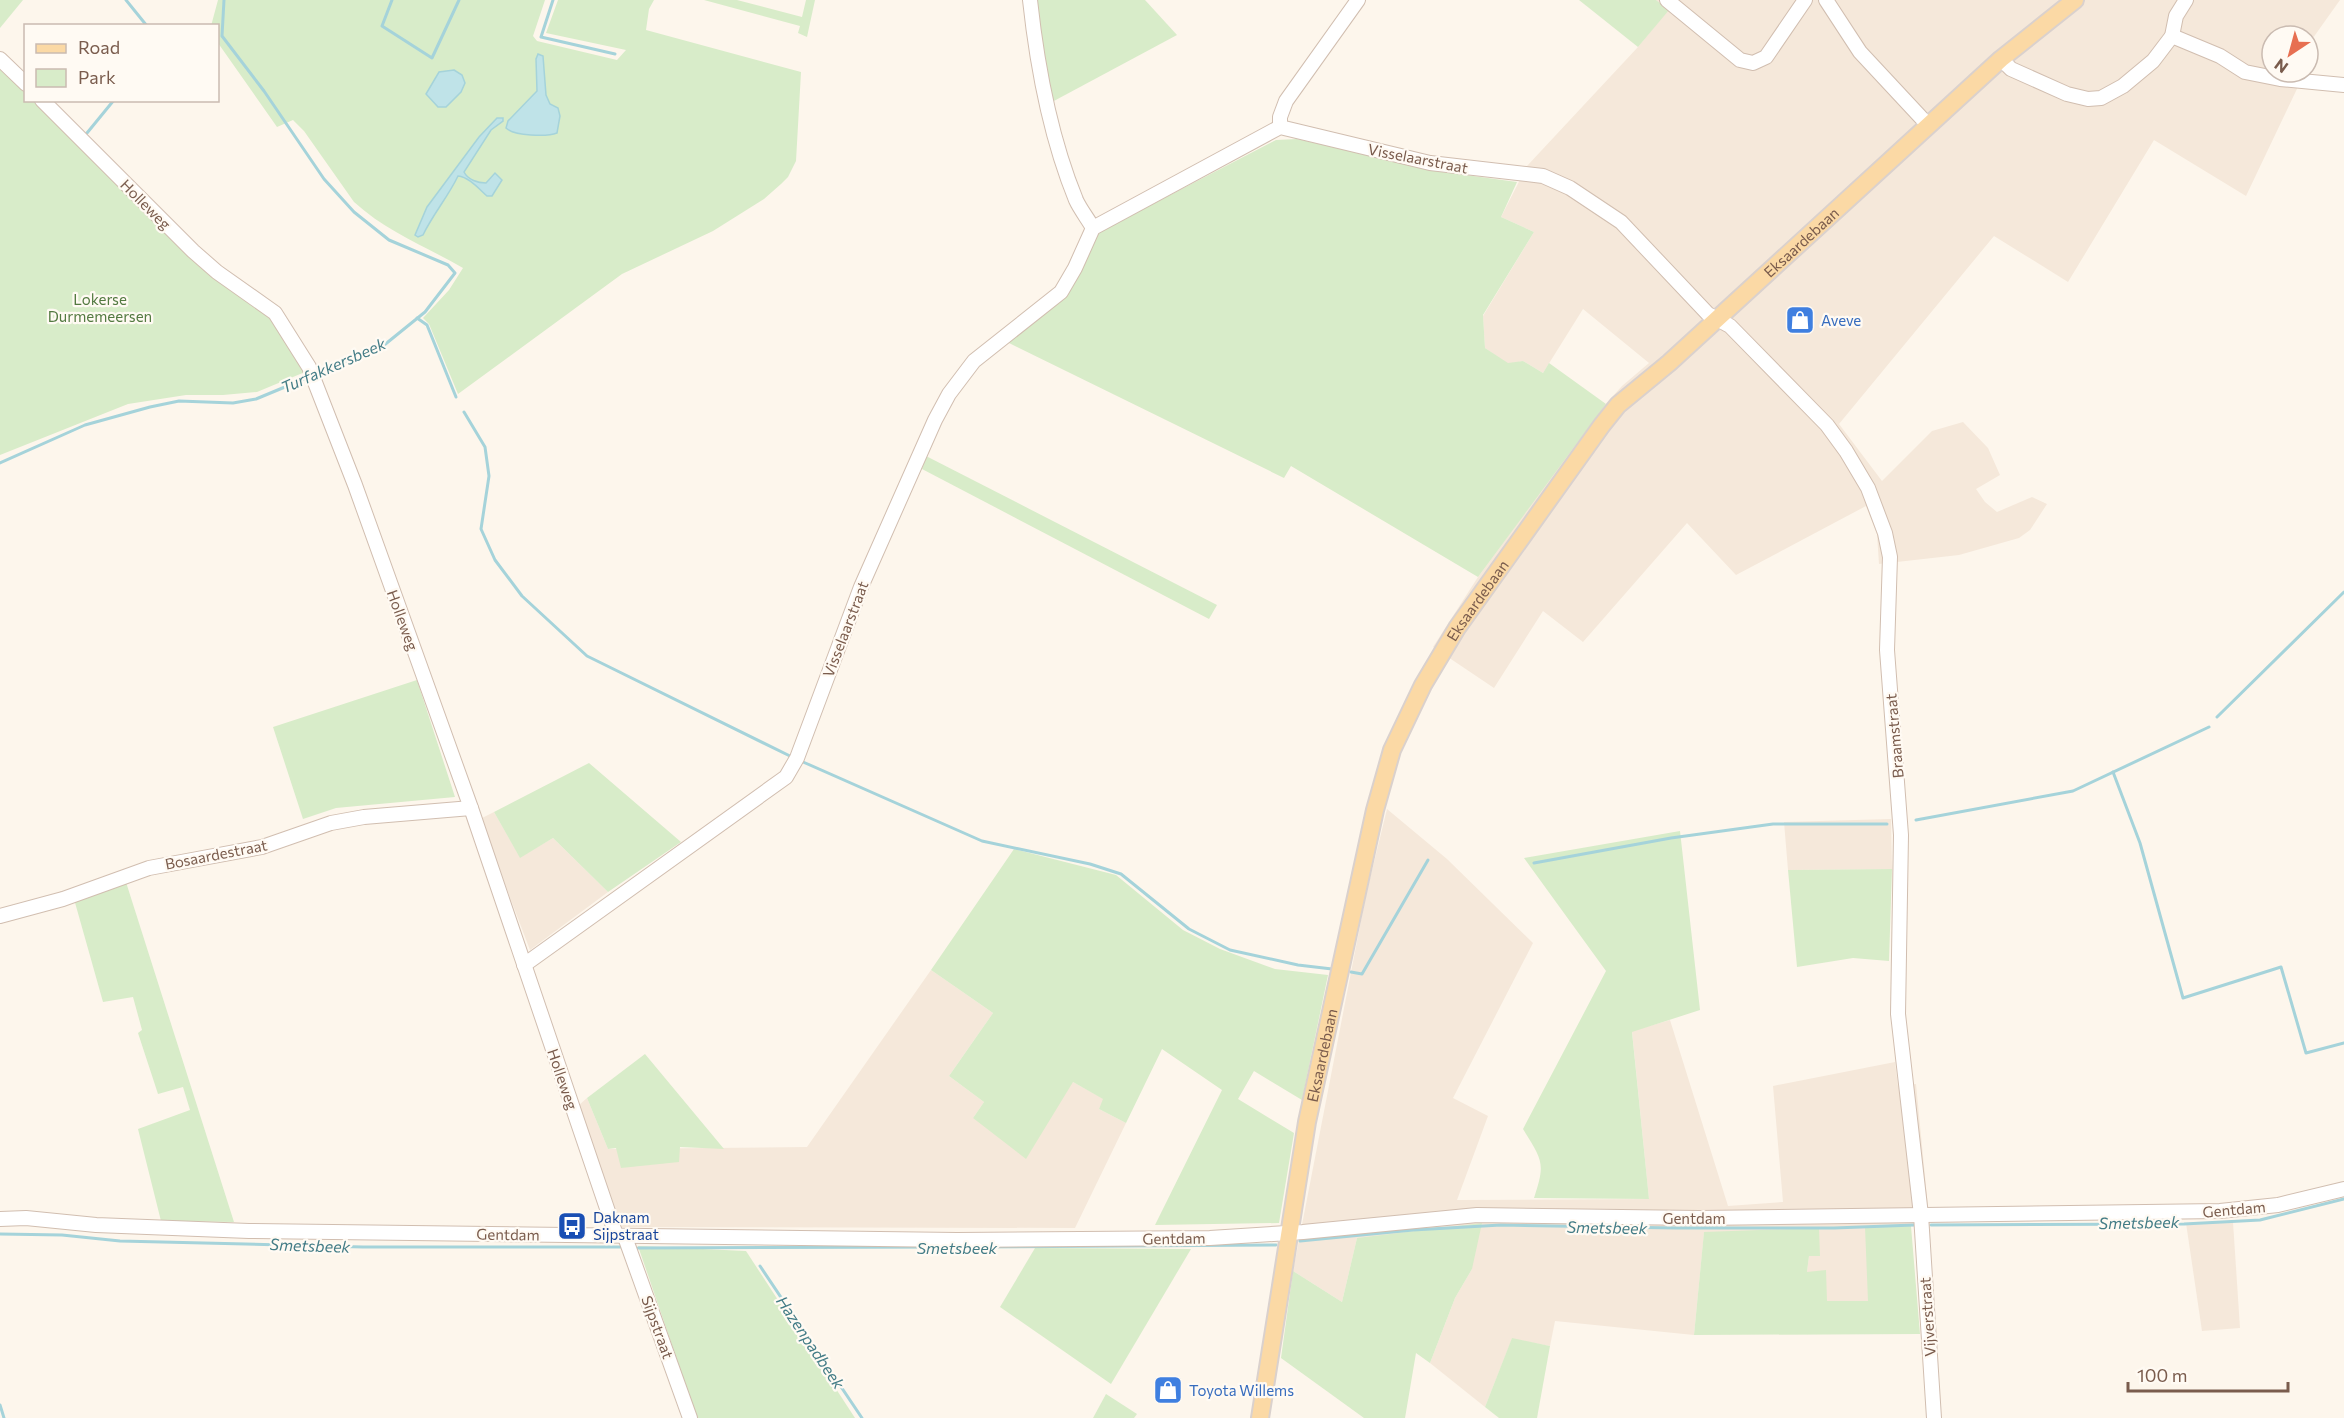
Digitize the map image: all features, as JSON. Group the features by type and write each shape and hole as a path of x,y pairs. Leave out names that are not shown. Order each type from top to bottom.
{"main road":[{"name":"Eksaardebaan","path":"1260,1418 1307,1122 1375,810 1392,750 1409,712 1457,628 1618,405 1669,363 2001,59 2076,0"}],"street":[{"path":"1030,0 1040,72 1058,144 1077,201 1093,228 1280,127 1280,117 1286,102 1358,0"},
{"path":"1667,0 1740,60 1753,63 1766,57 1805,0"},
{"path":"1826,0 1860,52 1928,125"},
{"path":"2001,59 2017,72 2067,94 2088,99 2101,98 2123,86 2153,61 2172,36 2176,16 2186,0"},
{"path":"2172,36 2220,56 2245,72 2280,79 2344,86"},
{"path":"0,59 24,82"},
{"name":"Holleweg","path":"44,102 193,251 217,272 275,313 309,367 355,485 471,808 620,1236"},
{"name":"Visselaarstraat","path":"1280,127 1430,163 1543,176 1602,208 1621,222 1708,314 1716,319"},
{"name":"Visselaarstraat","path":"524,965 786,777 797,758 861,586 935,420 950,394 974,361 1061,292 1093,228"},
{"name":"Braamstraat","path":"1716,319 1730,326 1836,437 1868,488 1886,539 1890,566 1888,660 1900,811 1899,1024 1921,1215"},
{"name":"Bosaardestraat","path":"0,916 63,899 149,868 262,847 331,823 375,816 471,808"},
{"name":"Gentdam","path":"0,1219 26,1218 96,1225 249,1232 957,1240 1210,1238 1478,1215 1699,1218 2242,1210 2277,1205 2344,1189"},
{"name":"Vijverstraat","path":"1921,1215 1934,1418"},
{"name":"Sijpstraat","path":"620,1236 690,1418"}],"shaded area":[{"path":"1656,0 2340,0 2320,28 2320,24 2260,24 2260,84 2299,84 2246,196 2154,140 2068,282 1994,236 1839,424 1882,481 1932,431 1963,422 1988,448 2000,475 1976,489 1985,502 1997,512 2032,497 2047,504 2030,530 2019,538 1959,555 1879,564 1877,534 1866,506 1736,575 1687,523 1583,642 1543,611 1494,688 1433,647 1478,577 1602,408 1622,386 1649,363 1583,309 1543,373 1523,361 1508,364 1485,348 1483,316 1534,232 1501,217 1527,166 1638,47 1668,10"},
{"path":"1387,809 1447,859 1533,943 1453,1098 1488,1116 1457,1200 1649,1199 1632,1031 1670,1020 1728,1206 1783,1202 1773,1086 1895,1062 1898,1086 1916,1084 1930,1228 1911,1226 1869,1301 1827,1301 1807,1272 1809,1256 1820,1256 1704,1233 1694,1335 1555,1321 1550,1346 1512,1339 1485,1407 1430,1363 1455,1298 1472,1269 1357,1238 1342,1302 1293,1271 1366,895"},
{"path":"494,812 520,857 553,838 608,892 530,950 480,819"},
{"path":"1891,819 1892,869 1788,870 1784,822"},
{"path":"931,970 993,1013 949,1076 984,1102 973,1118 1073,1082 1104,1099 1099,1109 1126,1123 1075,1228 619,1227 579,1105 587,1098 608,1149 807,1147"},
{"path":"2233,1222 2240,1328 2202,1331 2186,1223"}],"green space":[{"path":"0,0 23,0 0,28"},
{"path":"218,0 545,0 533,36 537,41 617,60 626,50 546,33 558,0 654,0 649,9 646,30 801,72 796,161 788,177 764,199 713,231 622,274 458,394 429,324 423,318 449,290 463,268 393,230 354,202 304,131 293,120 277,127 219,44 219,24 212,24"},
{"path":"704,0 737,0 802,17 806,0 815,0 807,37 798,33 800,26"},
{"path":"1034,0 1145,0 1177,35 1052,102"},
{"path":"1579,0 1656,0 1669,10 1638,47"},
{"name":"Lokerse Durmemeersen","path":"0,63 24,89 24,102 37,102 273,319 305,372 257,392 186,395 128,404 0,455"},
{"path":"1297,139 1451,173 1517,182 1501,217 1534,232 1483,315 1485,348 1508,363 1523,361 1543,373 1549,363 1606,404 1478,577 1291,466 1284,478 1007,342 1054,306 1096,236 1103,230 1276,140"},
{"path":"926,456 1217,605 1209,619 922,469"},
{"path":"417,680 455,797 336,808 303,819 273,727"},
{"path":"589,763 681,842 608,892 553,838 520,858 494,812"},
{"path":"1680,831 1700,1010 1632,1032 1649,1199 1534,1198 1540,1176 1540,1162 1523,1129 1606,971 1524,858"},
{"path":"1014,849 1116,875 1183,930 1220,949 1275,969 1328,975 1302,1100 1254,1071 1238,1099 1294,1133 1279,1223 1155,1225 1222,1090 1162,1049 1126,1123 1099,1109 1103,1099 1073,1082 1026,1159 973,1118 984,1102 949,1076 993,1013 931,970"},
{"path":"1892,869 1889,961 1853,958 1797,967 1788,870"},
{"path":"125,879 234,1222 161,1221 138,1129 190,1110 183,1087 158,1094 138,1033 142,1030 133,997 103,1002 74,899"},
{"path":"645,1054 724,1149 680,1147 679,1162 621,1168 616,1148 608,1149 587,1098"},
{"path":"1482,1223 1472,1269 1455,1298 1430,1363 1416,1353 1405,1418 1364,1418 1281,1358 1293,1271 1342,1302 1357,1238"},
{"path":"1911,1226 1920,1334 1694,1335 1704,1232 1819,1228 1820,1256 1809,1256 1807,1272 1826,1270 1827,1301 1868,1301 1865,1227"},
{"path":"638,1246 746,1251 855,1418 697,1418"},
{"path":"1035,1248 1191,1249 1111,1384 1000,1307"},
{"path":"1512,1338 1550,1346 1537,1418 1499,1418 1485,1407"},
{"path":"1106,1394 1137,1414 1134,1418 1093,1418"}],"water":[{"path":"538,54 543,56 546,95 550,104 558,108 560,116 557,133 539,135 516,133 506,128 508,121 537,91 536,59"},
{"path":"454,70 462,75 465,83 461,92 446,107 438,107 426,94 439,72"},
{"path":"497,118 503,118 503,121 491,130 464,172 473,180 486,183 495,173 502,180 492,196 487,196 470,181 458,176 423,235 418,237 415,235 427,207 479,137"}],"waterway":[{"path":"126,0 145,24"},
{"name":"Turfakkersbeek","path":"224,0 222,36 264,91 324,179 354,212 389,240 448,265 455,273 425,312 383,346 315,375"},
{"path":"392,0 382,26 432,58 459,0"},
{"path":"553,0 541,37 615,54"},
{"path":"87,133 112,102"},
{"path":"417,318 427,325 456,397"},
{"name":"Turfakkersbeek","path":"0,463 85,425 179,401 233,403 256,399 309,377"},
{"path":"464,412 485,447 489,476 481,529 495,560 522,596 587,656 792,757"},
{"path":"2217,717 2344,592"},
{"path":"1916,820 2073,791 2209,727"},
{"path":"803,762 982,841 1090,864 1121,874 1189,929 1230,950 1298,965 1332,969"},
{"path":"2113,772 2140,843 2183,998 2281,967 2306,1053 2344,1043"},
{"path":"1534,863 1671,838 1773,824 1887,824"},
{"path":"1351,972 1362,974 1428,860"},
{"name":"Smetsbeek","path":"1931,1225 2184,1224 2260,1220 2344,1199"},
{"name":"Smetsbeek","path":"1300,1241 1413,1230 1501,1225 1676,1228 1834,1228 1914,1225"},
{"name":"Smetsbeek","path":"0,1234 62,1235 120,1241 363,1247 620,1247"},
{"name":"Smetsbeek","path":"969,1247 1276,1245"},
{"name":"Smetsbeek","path":"638,1248 956,1247"},
{"name":"Hazenpadbeek","path":"760,1266 862,1418"},
{"path":"0,1405 4,1418"}],"place":[{"name":"Aveve","path":"1800,320"},
{"name":"Daknam Sijpstraat","path":"572,1226"},
{"name":"Toyota Willems","path":"1168,1390"}]}
